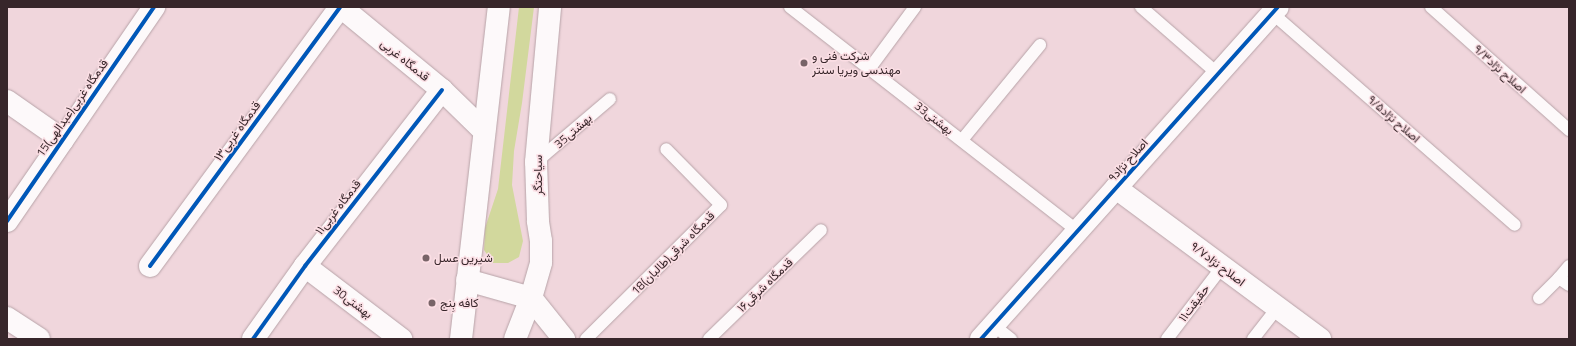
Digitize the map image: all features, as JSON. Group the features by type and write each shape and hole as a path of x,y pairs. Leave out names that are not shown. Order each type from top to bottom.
{"street":[{"name":"15قدمگاه غربی(عبدالهی)","path":"7,221 154,7"},
{"name":"قدمگاه غربی","path":"340,7 442,90 484,131"},
{"name":"قدمگاه غربی۱۳","path":"150,266 340,7"},
{"path":"461,339 499,7"},
{"name":"سیاحتگر","path":"515,339 531,298 540,262 541,241 538,221 536,162 550,7"},
{"name":"اصلاح نژاد۹","path":"987,332 1275,10"},
{"name":"قدمگاه غربی۱۱","path":"253,339 305,266 442,90"},
{"path":"7,101 63,140"},
{"name":"اصلاح نژاد۹/۷","path":"1116,188 1320,339"},
{"name":"30بهشتی","path":"305,266 401,339"},
{"path":"467,280 531,298 564,339"},
{"path":"7,318 39,339"}],"lane":[{"name":"33بهشتی","path":"790,7 804,11 870,68 1078,231"},
{"path":"870,68 915,7"},
{"path":"1141,7 1218,74"},
{"name":"اصلاح نژاد۹/۳","path":"1431,7 1569,130"},
{"name":"اصلاح نژاد۹/۵","path":"1275,10 1515,225"},
{"path":"962,140 1040,45"},
{"name":"بهشتی35","path":"536,162 610,99"},
{"name":"18قدمگاه شرقی(طالبان)","path":"586,339 721,204 666,149"},
{"name":"قدمگاه شرقی۱۶","path":"709,339 822,230"},
{"path":"1539,298 1569,266"},
{"name":"حقیقت۱۱","path":"1167,339 1222,267"},
{"path":"1559,278 1569,285"},
{"path":"1253,339 1277,308"},
{"path":"987,332 1011,339"}],"green space":[{"path":"519,7 534,7 522,103 514,151 512,185 523,241 519,257 508,263 493,263 484,250 485,228 498,189"}],"cycle path":[{"path":"7,221 154,7"},
{"path":"150,266 340,7"},
{"path":"981,339 1278,7"},
{"path":"253,339 305,266 442,90"}],"place":[{"name":"شرکت فنی و مهندسی ویریا سنتر","path":"804,63"},
{"name":"شیرین عسل","path":"426,258"},
{"name":"کافه بِنج","path":"432,303"}]}
